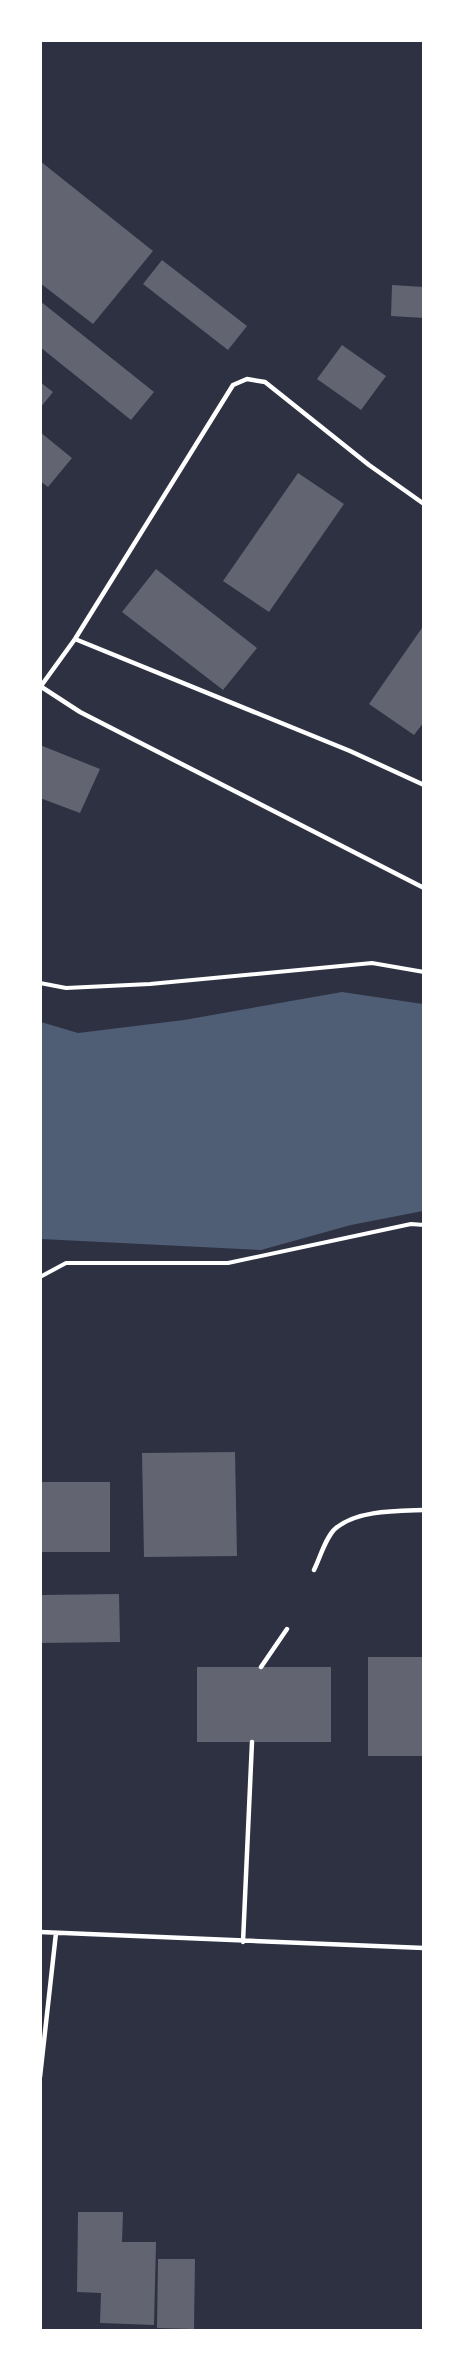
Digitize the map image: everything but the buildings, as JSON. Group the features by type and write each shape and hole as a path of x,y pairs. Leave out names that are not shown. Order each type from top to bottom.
{"lane":[{"path":"423,504 369,465 265,382 247,379 233,385 75,639 41,686 80,712 423,888"},
{"path":"75,639 350,751 423,785"},
{"path":"314,1570 334,1529 350,1520 390,1511 423,1510"},
{"path":"261,1667 288,1629"},
{"path":"243,1942 252,1742"},
{"path":"40,1932 423,1948"},
{"path":"40,2077 56,1933"}],"path":[{"path":"40,983 66,988 150,984 372,963 423,972"},
{"path":"40,1277 66,1263 228,1263 411,1224 423,1225"}],"water":[{"path":"342,992 423,1004 423,1211 351,1225 261,1250 41,1239 41,1022 78,1033 184,1020"}]}
